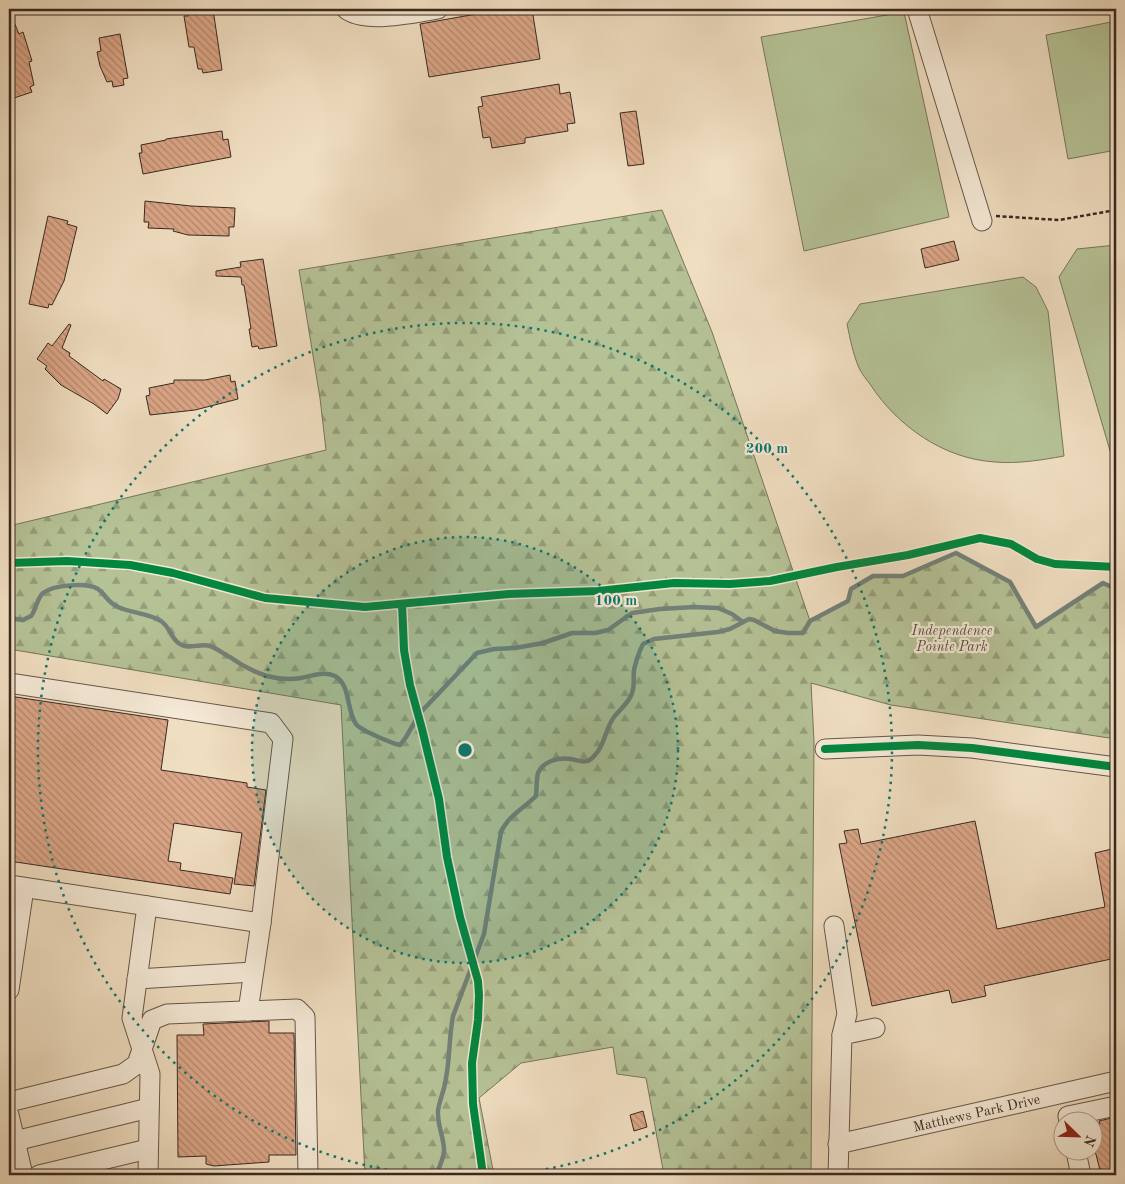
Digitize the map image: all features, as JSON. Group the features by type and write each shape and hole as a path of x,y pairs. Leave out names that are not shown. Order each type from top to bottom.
{"street":[{"path":"346,9 361,16 438,9"},
{"path":"917,9 981,218"},
{"path":"9,683 271,723 282,739 248,1010"},
{"path":"825,749 918,745 1009,753 1116,767"},
{"path":"9,990 16,886 260,923"},
{"path":"147,906 132,1018 150,1074 148,1175"},
{"path":"834,926 847,1014 842,1035 838,1175"},
{"path":"137,979 254,972"},
{"path":"9,1102 123,1074 137,1064 152,1020 167,1014 297,1009 305,1017 308,1175"},
{"path":"842,1035 875,1028"},
{"name":"Matthews Park Drive","path":"838,1144 1116,1081"},
{"path":"1087,1112 1116,1106"},
{"path":"15,1141 150,1108"},
{"path":"9,1115 23,1175"},
{"path":"39,1175 148,1149"},
{"path":"1078,1162 1080,1175"}],"path":[{"path":"981,218 1059,220 1116,210"}],"green space":[{"path":"904,12 949,217 804,251 761,37"},
{"path":"1116,21 1116,150 1068,159 1046,35"},
{"name":"Independence Pointe Park","path":"662,210 712,332 810,621 848,601 851,590 873,576 903,576 956,553 1010,582 1037,627 1103,583 1116,589 1116,739 891,705 811,683 814,742 811,1175 664,1175 646,1078 617,1074 613,1047 521,1063 479,1098 494,1175 365,1175 341,705 9,649 9,526 326,450 320,398 299,270"},
{"path":"1116,245 1116,471 1059,277 1077,249"},
{"path":"1023,277 1036,287 1048,311 1064,456 1021,462 995,462 976,460 940,447 908,426 881,399 859,368 853,352 847,324 860,304"}],"building":[{"path":"187,9 213,9 222,70 203,73 202,69 198,69 194,47 189,47 184,16 188,16"},
{"path":"498,9 532,9 540,59 429,77 420,24"},
{"path":"9,10 19,34 23,32 32,61 29,62 34,85 30,87 32,92 14,98 9,83"},
{"path":"120,34 128,78 123,79 124,85 113,87 112,81 107,82 100,66 97,52 101,51 99,38"},
{"path":"559,84 560,94 570,92 575,123 567,124 568,131 525,138 525,143 492,148 490,137 483,138 478,107 483,106 481,97"},
{"path":"636,111 644,164 628,166 620,113"},
{"path":"222,131 223,140 228,139 231,157 143,174 139,153 142,153 141,145 166,139"},
{"path":"145,201 235,208 234,227 229,227 229,236 188,235 173,231 174,229 148,228 149,222 144,222"},
{"path":"48,216 68,221 67,224 77,227 64,281 52,305 49,304 48,308 29,304"},
{"path":"954,241 959,260 925,268 921,249"},
{"path":"263,259 277,346 259,349 258,346 252,347 249,329 251,329 241,277 216,276 216,271 241,267 240,262"},
{"path":"69,324 71,325 62,348 70,353 69,356 103,381 104,379 121,389 118,399 107,414 94,404 61,385 45,369 47,366 37,359 48,343 52,346"},
{"path":"230,375 231,382 235,381 238,399 195,410 150,415 146,396 150,395 149,388 174,383 174,380 205,380"},
{"path":"9,696 168,720 161,770 247,783 247,787 266,790 254,886 234,884 242,833 174,823 168,861 181,863 180,870 233,878 230,894 9,861"},
{"path":"975,821 997,929 1105,907 1095,853 1116,848 1116,958 984,986 986,996 952,1003 949,990 872,1006 839,844 847,843 844,831 858,829 861,844"},
{"path":"269,1021 269,1033 294,1033 296,1155 269,1155 269,1162 214,1166 206,1164 206,1156 178,1157 177,1035 204,1035 203,1024"},
{"path":"643,1111 647,1127 634,1131 630,1115"},
{"path":"1116,1117 1116,1170 1101,1174 1098,1162 1102,1162 1102,1120"}],"waterway":[{"path":"436,1175 444,1153 438,1111 445,1082 453,1016 484,934 501,832 512,817 536,796 538,773 544,765 561,759 587,761 598,751 611,722 631,697 634,670 643,644 654,639 718,632 730,629 749,619 775,631 803,633 810,621 848,601 851,589 873,576 903,576 956,553 1010,582 1036,627 1103,583 1116,589"},
{"path":"9,618 23,620 31,616 41,595 48,590 70,585 93,587 98,589 111,603 118,607 151,616 161,621 167,626 177,642 183,646 210,646 248,668 271,677 293,679 322,674 335,676 344,685 356,724 369,733 400,745 420,713 477,653 543,643 572,633 595,633 608,630 632,613 660,609 718,608 732,614 743,622"}],"cycle path":[{"path":"9,563 67,561 130,565 173,573 265,598 365,607 509,594 598,591 674,583 730,584 770,581 908,555 980,538 1011,544 1037,559 1055,564 1116,567"},
{"path":"402,604 404,650 410,685 439,799 447,857 460,917 478,981 478,1020 472,1063 473,1104 483,1175"},
{"path":"825,749 918,745 972,748 1116,767"}]}
